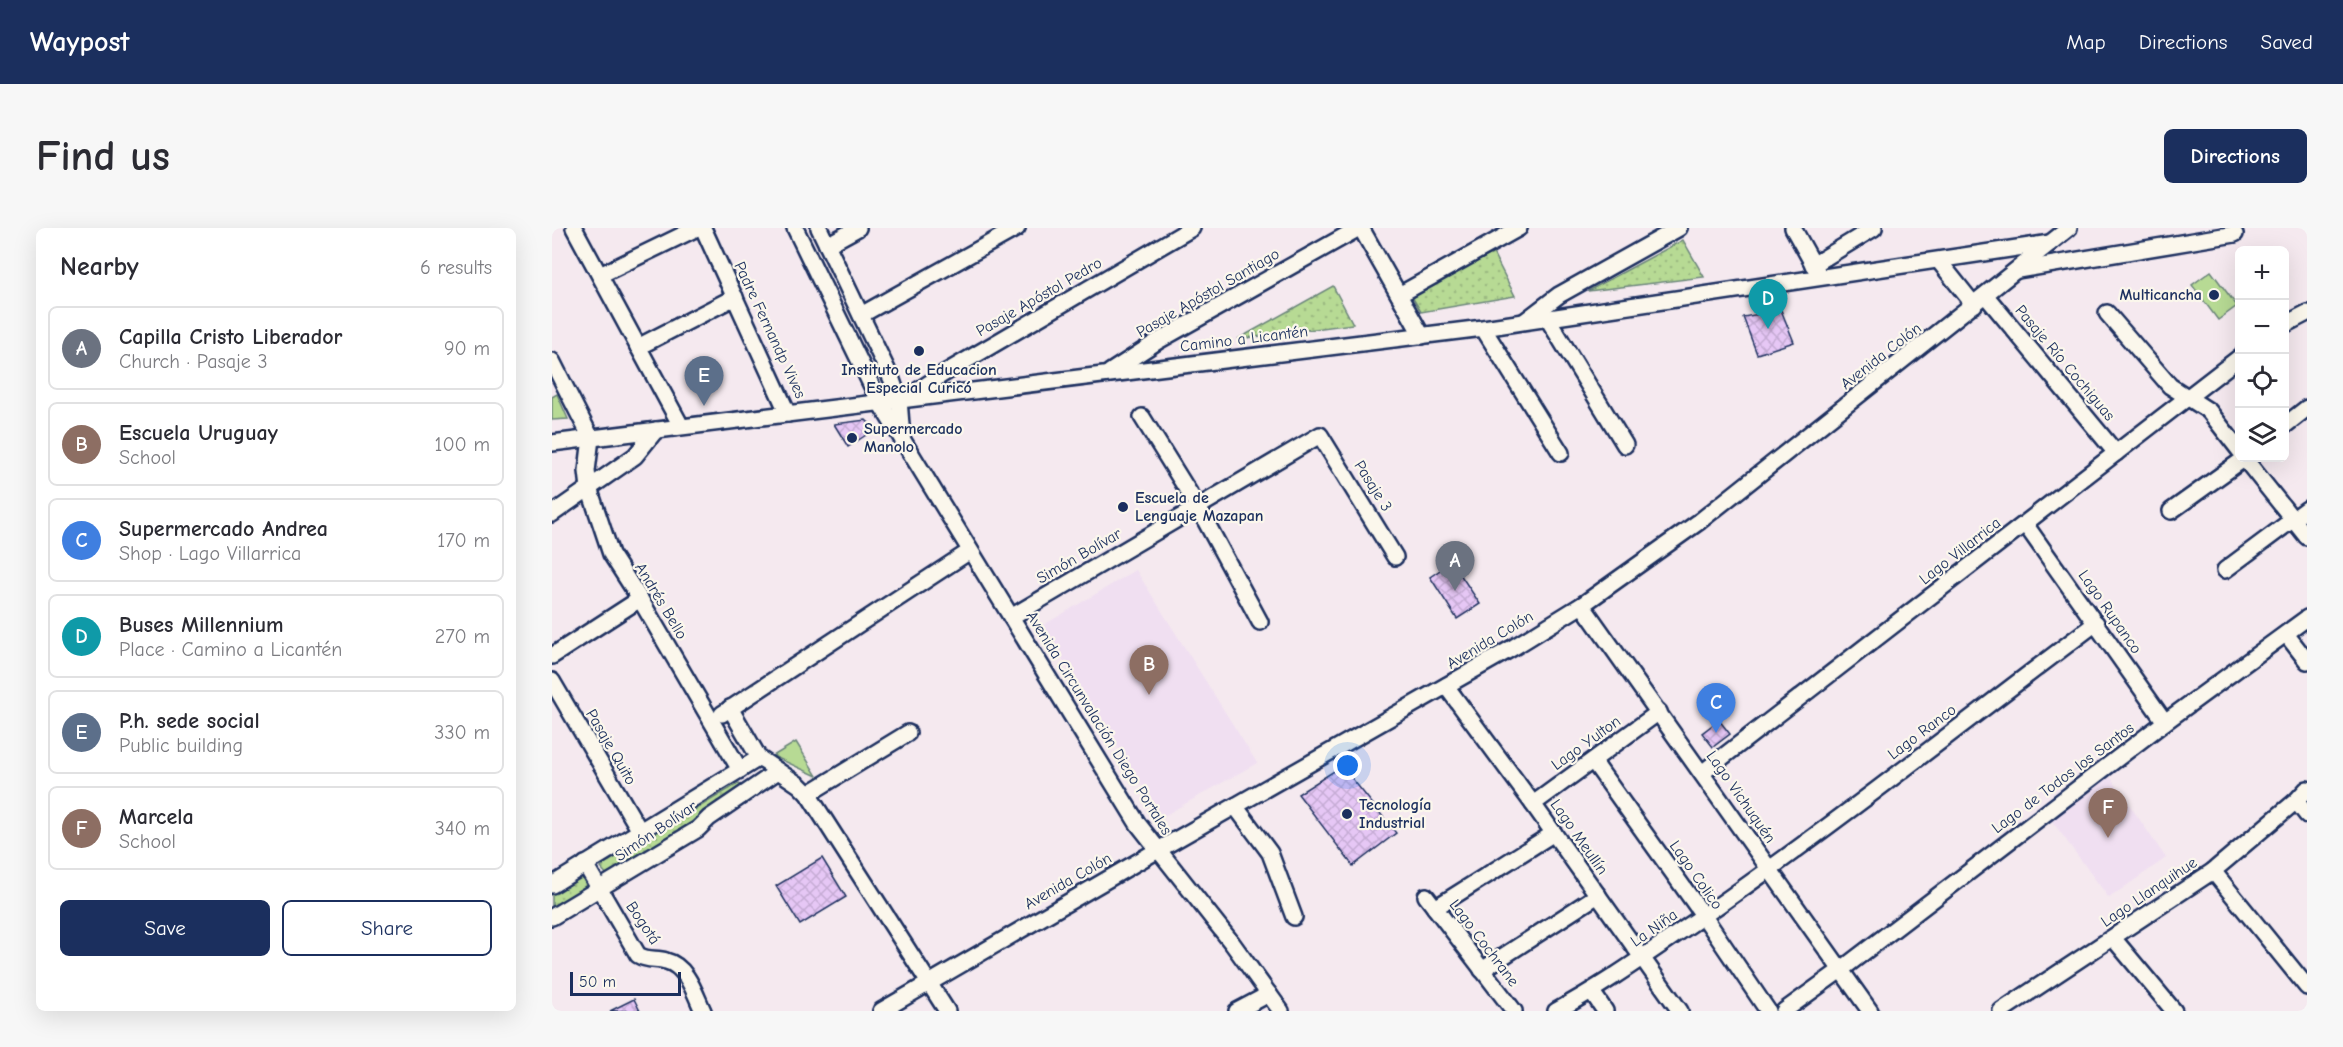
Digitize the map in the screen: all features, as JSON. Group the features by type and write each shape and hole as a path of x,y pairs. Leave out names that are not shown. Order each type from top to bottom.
{"street":[{"path":"574,228 681,426"},
{"path":"600,275 697,228"},
{"name":"Padre Fernandp Vives","path":"703,228 788,414"},
{"name":"Avenida Circunvalación Diego Portales","path":"795,228 880,403 903,443 1138,824 1232,943 1281,1011"},
{"name":"Avenida Circunvalación Diego Portales","path":"819,228 902,399 903,443"},
{"path":"827,245 858,228"},
{"path":"861,315 1017,228"},
{"name":"Pasaje Apóstol Pedro","path":"902,399 1192,228"},
{"path":"1360,228 1422,336"},
{"name":"Pasaje Apóstol Santiago","path":"1107,374 1158,341 1360,228"},
{"path":"1399,295 1519,228"},
{"path":"1524,322 1559,295 1679,228"},
{"path":"1793,228 1821,279"},
{"path":"1814,265 1874,228"},
{"name":"Avenida Colón","path":"881,1011 1446,686 1582,605 1700,521 1980,301 2069,228"},
{"path":"2018,270 2235,234"},
{"name":"Camino a Licantén","path":"552,443 1483,328 2050,243"},
{"path":"1939,261 1980,301"},
{"path":"638,347 735,297"},
{"name":"Pasaje Río Cochiguas","path":"1980,301 2116,453"},
{"path":"2107,313 2170,386 2209,411 2235,445"},
{"path":"2289,322 2307,313"},
{"path":"1548,319 1625,445"},
{"path":"1483,328 1562,453"},
{"path":"552,361 591,438"},
{"name":"Lago Villarrica","path":"1702,773 2235,361"},
{"path":"2289,422 2307,408"},
{"path":"1142,417 1198,507 1260,622"},
{"path":"552,514 635,456 656,430"},
{"name":"Simón Bolívar","path":"1011,617 1320,435"},
{"name":"Pasaje 3","path":"1320,435 1395,557"},
{"name":"Andrés Bello","path":"591,438 587,471 589,488 611,554 640,599 740,770"},
{"path":"2171,511 2239,462"},
{"path":"2248,462 2307,537"},
{"path":"2225,570 2307,509"},
{"name":"Lago Rupanco","path":"2025,524 2165,722"},
{"path":"711,721 970,551"},
{"path":"552,656 640,599"},
{"name":"Lago Vichuquén","path":"1582,605 1870,1011"},
{"name":"Lago de Todos los Santos","path":"1784,1011 2165,722 2307,618"},
{"name":"Lago Ranco","path":"1770,870 2096,623"},
{"path":"2286,633 2307,661"},
{"name":"Pasaje Quito","path":"552,681 640,831"},
{"name":"Lago Meullín","path":"1446,686 1680,1011"},
{"path":"730,708 759,758 799,784 808,794 947,1011"},
{"name":"Lago Yulton","path":"1533,804 1659,712"},
{"path":"808,794 908,733"},
{"name":"Simón Bolívar","path":"552,885 759,758"},
{"name":"Lago Colico","path":"1593,761 1703,915 1768,1011"},
{"name":"Simón Bolívar","path":"552,917 698,829 709,818 778,771"},
{"name":"Lago Llanquihue","path":"2009,1009 2213,871 2296,801 2307,789"},
{"path":"2296,801 2307,815"},
{"path":"1235,806 1269,853 1294,917"},
{"name":"Lago Cochrane","path":"1514,1011 1430,902 1554,833"},
{"name":"Bogotá","path":"585,864 638,955 649,960 670,962 680,968 703,1011"},
{"name":"La Niña","path":"1556,1011 1592,992 1643,959 1770,870"},
{"path":"2213,871 2307,987"},
{"path":"1482,970 1598,895"},
{"path":"2113,938 2174,1011"},
{"path":"1592,992 1605,1011"},
{"path":"1237,1011 1269,994"}],"shaded area":[{"path":"1136,570 1257,763 1162,817 1042,626"},
{"path":"2109,775 2166,858 2109,898 2049,817"}],"green space":[{"path":"1683,240 1704,277 1588,291"},
{"path":"1493,253 1515,296 1421,312 1411,295"},
{"name":"Multicancha","path":"2211,271 2235,303 2235,307 2218,320 2192,285"},
{"path":"1333,286 1353,324 1238,339"},
{"path":"557,394 568,419 552,420 552,397"},
{"path":"796,742 817,776 773,756"},
{"path":"739,783 743,789 611,874 607,875 601,868 604,864"},
{"path":"580,874 588,888 552,909 552,891"}],"building":[{"path":"1781,310 1794,342 1757,354 1743,317"},
{"name":"Supermercado Manolo","path":"866,420 875,429 848,447 834,424"},
{"path":"1452,562 1480,604 1457,619 1430,577"},
{"path":"1719,720 1730,734 1713,747 1702,733"},
{"name":"Tecnología Industrial","path":"1342,766 1396,833 1353,866 1298,794"},
{"path":"822,858 846,897 800,925 776,886"},
{"path":"634,999 640,1011 610,1011"}],"place":[{"name":"Multicancha","path":"2214,295"},
{"name":"Buses Millennium","path":"1768,329"},
{"name":"Instituto de Educacion Especial Curicó","path":"919,351"},
{"name":"P.h. sede social","path":"704,406"},
{"name":"Supermercado Manolo","path":"852,438"},
{"name":"Escuela de Lenguaje Mazapan","path":"1123,507"},
{"name":"Capilla Cristo Liberador","path":"1455,591"},
{"name":"Escuela Uruguay","path":"1149,695"},
{"name":"Supermercado Andrea","path":"1716,733"},
{"name":"Tecnología Industrial","path":"1347,814"},
{"name":"Marcela","path":"2108,838"}]}
